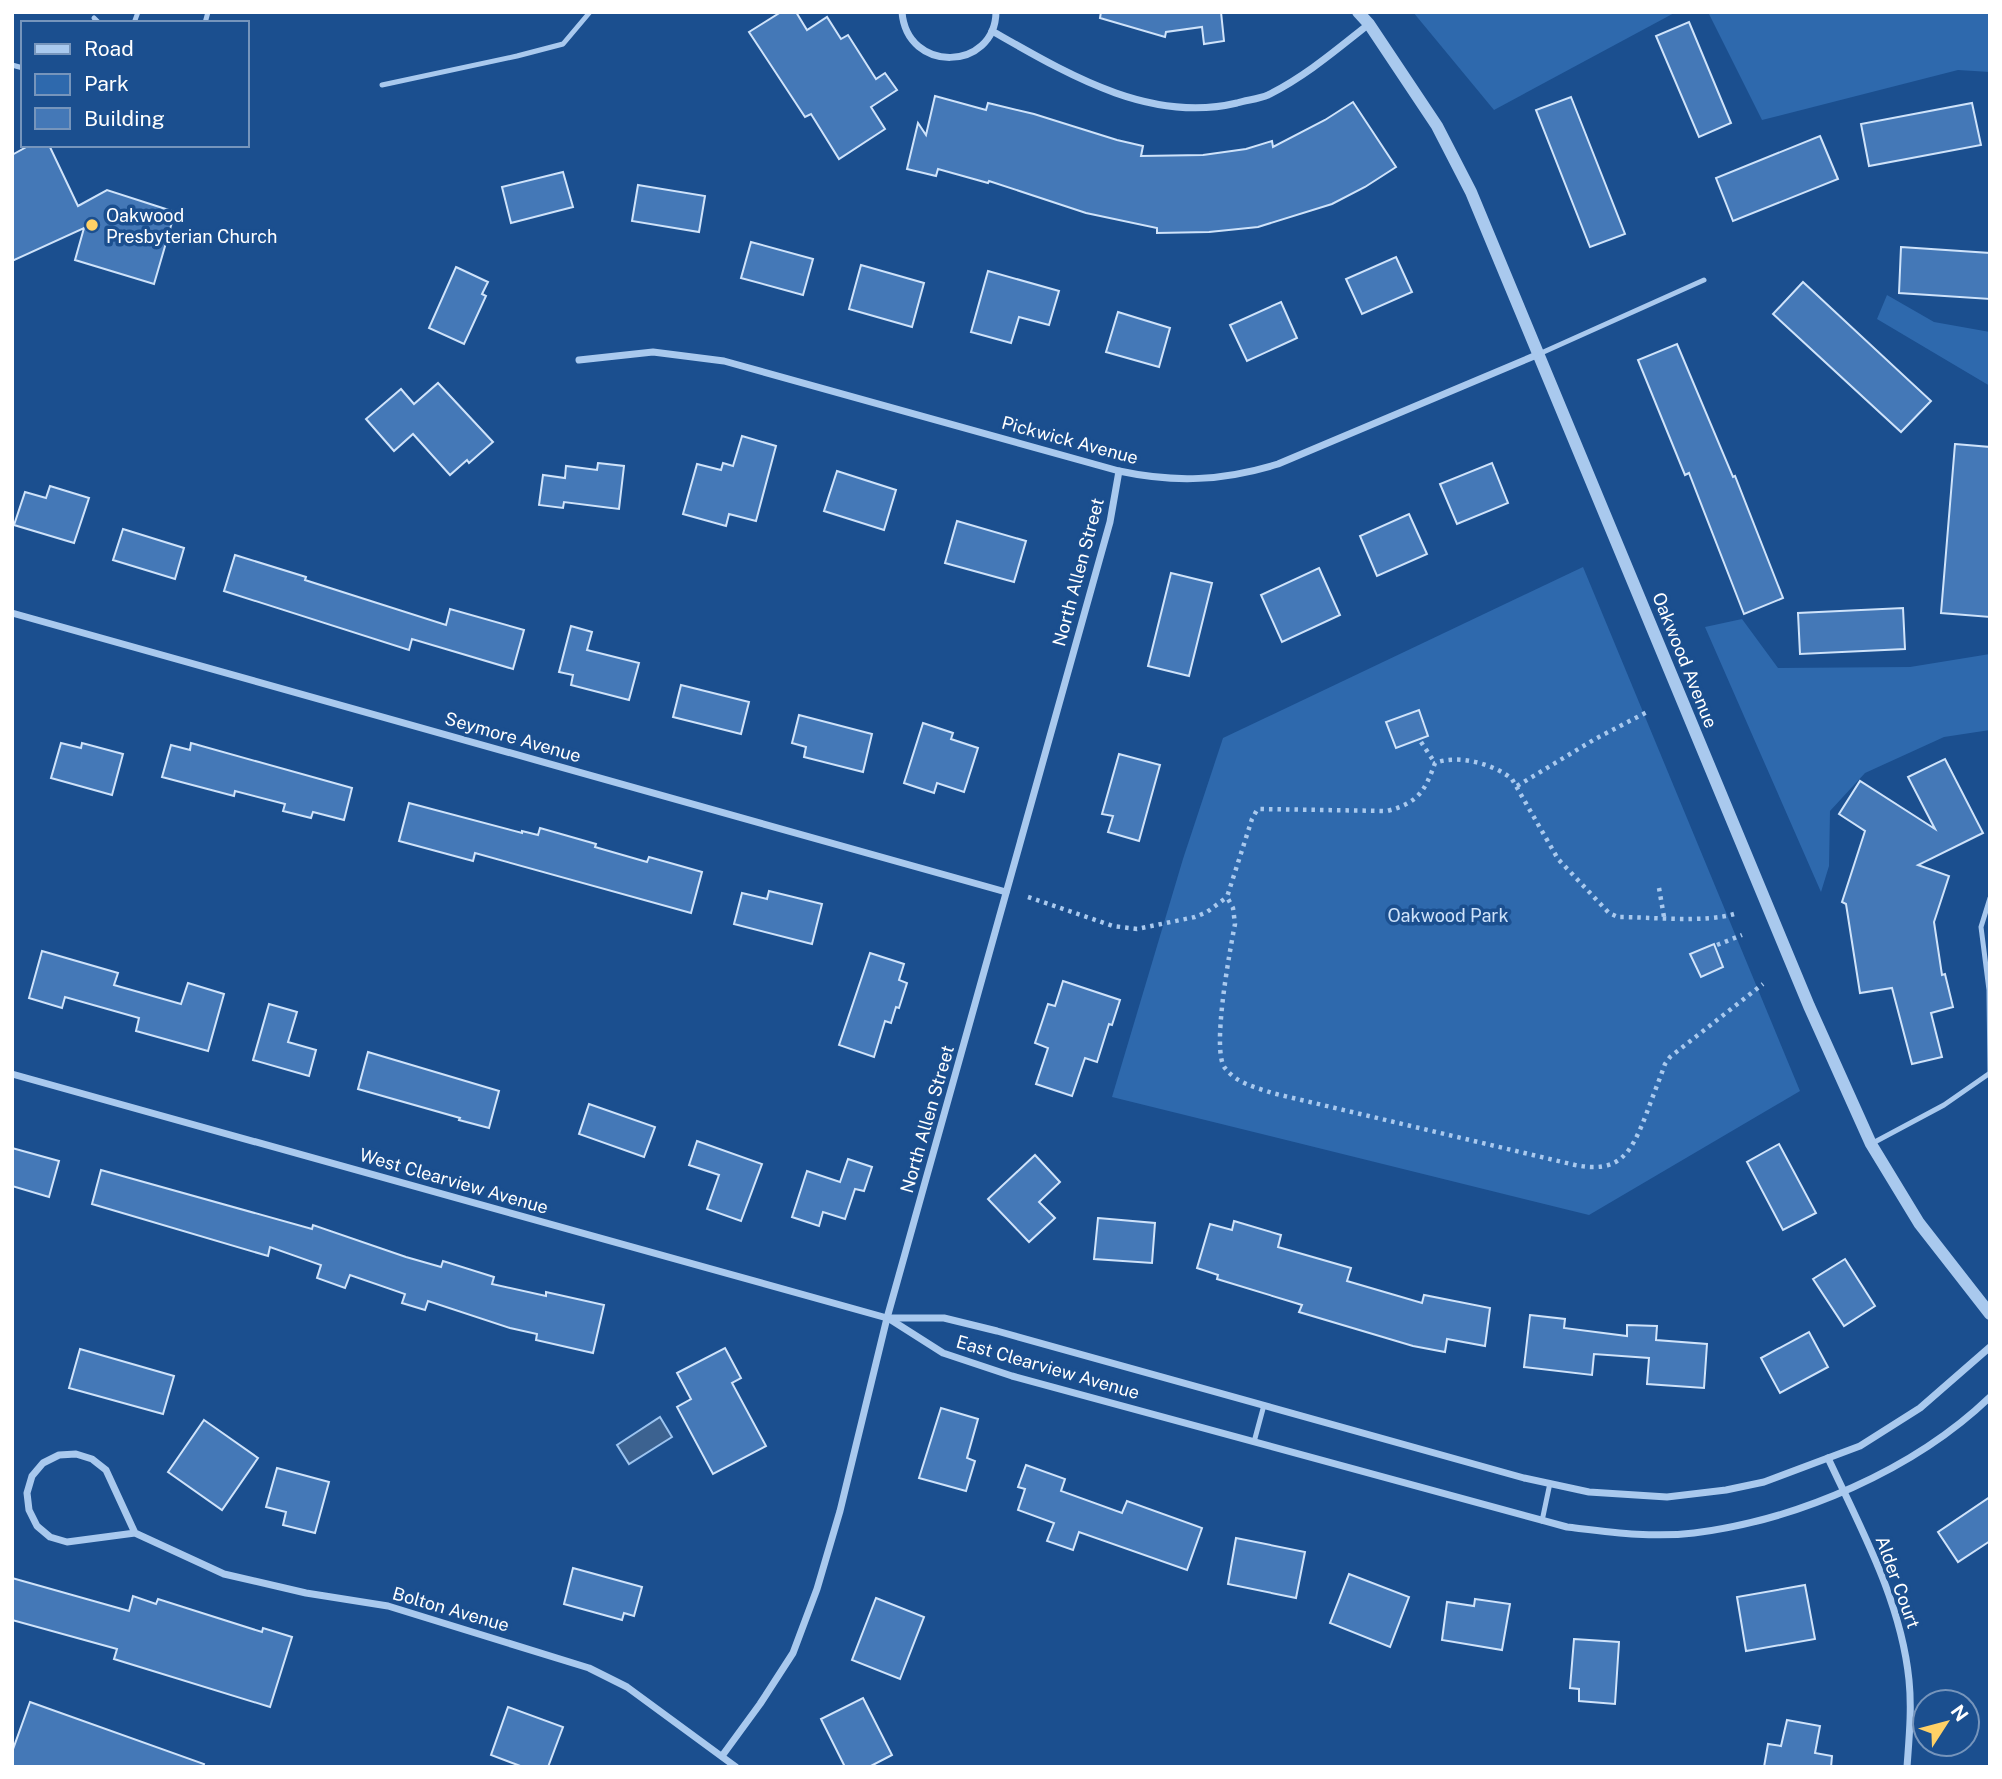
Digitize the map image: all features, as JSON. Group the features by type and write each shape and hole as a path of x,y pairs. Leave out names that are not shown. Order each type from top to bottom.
{"street":[{"path":"902,12 903,23 910,38 922,50 937,57 953,58 969,54 983,44 992,31 996,12"},
{"name":"Oakwood Avenue","path":"1358,12 1369,24 1437,126 1471,192 1809,1006 1871,1144 1919,1223 1990,1314"},
{"path":"992,31 1053,66 1123,96 1171,108 1184,108 1221,107 1265,96 1312,70 1369,24"},
{"name":"Pickwick Avenue","path":"579,360 653,352 724,361 1119,471 1172,479 1212,479 1250,473 1278,464 1539,354"},
{"name":"North Allen Street","path":"722,1756 793,1653 817,1589 840,1511 887,1318 1110,522 1119,471"},
{"name":"Seymore Avenue","path":"12,613 1006,892"},
{"name":"West Clearview Avenue","path":"12,1074 887,1318"},
{"name":"East Clearview Avenue","path":"887,1318 944,1318 1550,1483 1589,1492 1667,1497 1764,1482 1860,1446 1920,1408 1990,1347"},
{"name":"East Clearview Avenue","path":"887,1318 943,1353 1012,1376 1542,1521 1638,1536 1693,1533 1763,1521 1843,1491 1908,1459 1975,1412 1990,1398"},
{"path":"76,1454 92,1459 106,1470 135,1533 67,1542 50,1536 37,1526 29,1510 27,1493 32,1476 43,1463 59,1455 76,1454"},
{"name":"Alder Court","path":"1828,1458 1881,1572 1897,1616 1909,1683 1907,1767"},
{"name":"Bolton Avenue","path":"135,1533 225,1574 388,1606 589,1668 627,1687 736,1767"}],"lane":[{"path":"382,85 563,44 590,12"},
{"path":"94,18 97,21"},
{"path":"1539,354 1704,280"},
{"path":"1871,1144 1944,1105 1990,1073 1989,990 1981,927 1990,898"},
{"path":"1254,1441 1264,1405"},
{"path":"1542,1521 1550,1483"}],"path":[{"path":"1517,786 1595,739 1649,711"},
{"path":"1421,742 1435,763"},
{"path":"1435,763 1452,760 1483,764 1500,770 1517,786 1561,864 1604,909 1618,916 1719,917 1734,914"},
{"path":"1028,897 1113,926 1137,929 1195,917 1207,912 1227,897 1257,810 1373,812 1396,808 1405,805 1422,792 1435,763"},
{"path":"1659,888 1664,917"},
{"path":"1227,897 1233,908 1235,924 1219,1048 1221,1062 1240,1082 1272,1093 1409,1127 1590,1168 1612,1164 1625,1156 1634,1144 1670,1057 1763,984"},
{"path":"1717,945 1742,935"}],"green space":[{"path":"1413,12 1676,12 1494,110"},
{"path":"1708,12 1990,12 1990,72 1958,70 1762,120"},
{"path":"1887,295 1934,322 1990,332 1990,386 1877,319"},
{"name":"Oakwood Park","path":"1583,567 1800,1091 1589,1215 1112,1097 1183,859 1223,738"},
{"path":"1742,619 1778,668 1910,667 1990,654 1990,730 1944,737 1865,773 1830,811 1829,866 1821,892 1705,627"}],"shaded area":[{"path":"660,1417 672,1437 629,1464 617,1445"}],"building":[{"path":"781,12 796,12 807,30 827,17 841,39 848,35 876,79 885,73 897,90 871,107 885,129 839,159 811,114 805,117 749,32"},
{"path":"1101,12 1221,12 1224,41 1204,44 1202,27 1166,32 1165,37 1100,18"},
{"path":"1689,22 1731,123 1699,137 1656,36"},
{"path":"935,96 986,110 988,103 1034,114 1143,146 1141,156 1203,155 1246,149 1272,141 1273,147 1353,102 1396,167 1332,204 1258,227 1157,233 1157,228 1086,213 989,181 988,183 938,169 936,176 907,169 918,123 926,135"},
{"path":"1571,97 1625,234 1590,247 1536,110"},
{"path":"1972,103 1981,145 1869,166 1861,124"},
{"path":"1820,136 1838,179 1733,221 1716,178"},
{"name":"Oakwood Presbyterian Church","path":"26,147 50,147 78,206 107,190 175,212 154,284 75,260 84,228 12,261 12,155"},
{"path":"563,172 573,207 511,223 502,187"},
{"path":"638,185 705,196 699,232 632,221"},
{"path":"751,242 813,259 803,295 741,278"},
{"path":"1901,247 1990,253 1990,299 1899,293"},
{"path":"1396,257 1412,292 1362,314 1346,279"},
{"path":"861,265 924,283 912,327 849,309"},
{"path":"456,267 488,282 482,294 486,296 464,344 429,328"},
{"path":"988,271 1059,291 1049,325 1019,317 1011,343 971,332"},
{"path":"1803,282 1931,401 1901,432 1773,314"},
{"path":"1281,302 1297,338 1247,361 1230,325"},
{"path":"1118,312 1170,328 1159,367 1106,352"},
{"path":"1677,344 1733,477 1735,476 1783,598 1744,614 1689,473 1685,475 1638,360"},
{"path":"438,383 493,442 450,475 413,434 394,451 366,419 401,389 414,404"},
{"path":"742,436 776,446 756,521 729,514 726,526 683,514 697,464 721,470 723,463 733,466"},
{"path":"1955,444 1990,447 1990,617 1941,613"},
{"path":"598,463 624,466 619,509 564,502 563,508 539,505 543,475 565,478 566,466 597,470"},
{"path":"1492,463 1508,503 1457,524 1440,484"},
{"path":"837,471 896,490 884,530 824,511"},
{"path":"50,486 89,498 74,543 14,525 25,492 46,498"},
{"path":"1409,514 1427,554 1377,576 1360,536"},
{"path":"957,521 1026,541 1014,582 945,563"},
{"path":"123,529 184,548 175,579 113,560"},
{"path":"235,555 446,625 450,609 524,630 513,669 412,639 409,650 224,591"},
{"path":"1319,568 1340,615 1282,642 1261,595"},
{"path":"1171,573 1212,583 1189,676 1148,666"},
{"path":"1903,608 1905,649 1800,654 1798,613"},
{"path":"571,626 592,632 587,650 639,663 629,700 571,685 573,675 559,672"},
{"path":"681,685 749,702 741,734 673,717"},
{"path":"1419,710 1428,736 1396,748 1386,722"},
{"path":"799,715 872,734 863,772 804,757 806,747 792,743"},
{"path":"923,723 953,733 951,739 978,748 964,792 937,783 934,793 904,783"},
{"path":"61,743 81,748 82,743 123,754 112,795 51,778"},
{"path":"191,743 352,788 344,820 313,812 311,818 283,811 285,804 235,791 234,796 162,777 171,745 190,750"},
{"path":"1119,754 1160,765 1139,841 1108,832 1113,816 1102,814"},
{"path":"1945,759 1983,833 1918,865 1949,876 1934,922 1942,975 1945,974 1953,1007 1931,1013 1942,1057 1912,1064 1892,988 1860,993 1846,904 1842,902 1865,831 1839,814 1860,781 1935,829 1908,777"},
{"path":"409,803 522,833 538,835 540,828 647,862 649,857 702,872 691,913 475,853 473,861 399,841"},
{"path":"769,891 822,904 812,944 734,924 742,893 767,899"},
{"path":"1714,944 1723,967 1701,977 1690,954"},
{"path":"42,951 118,973 114,985 181,1004 188,983 224,994 208,1051 136,1031 139,1018 65,997 62,1008 29,998"},
{"path":"870,953 904,964 899,980 907,983 891,1023 885,1021 874,1057 839,1045"},
{"path":"1063,981 1120,1000 1097,1062 1085,1058 1072,1096 1036,1084 1048,1048 1035,1043 1048,1004 1055,1006"},
{"path":"269,1004 297,1012 288,1042 316,1050 309,1076 253,1060"},
{"path":"368,1052 499,1091 489,1128 358,1089"},
{"path":"589,1104 655,1127 644,1157 579,1134"},
{"path":"697,1141 762,1164 741,1221 707,1209 719,1175 689,1165"},
{"path":"1779,1144 1816,1213 1783,1230 1747,1162"},
{"path":"12,1148 59,1161 49,1197 12,1186"},
{"path":"1035,1155 1060,1182 1039,1202 1055,1218 1029,1242 988,1199"},
{"path":"848,1159 872,1167 864,1191 855,1189 845,1219 823,1212 819,1226 792,1217 807,1171 840,1182"},
{"path":"101,1170 312,1229 313,1225 441,1267 443,1261 494,1277 492,1284 604,1305 593,1353 536,1340 537,1334 428,1301 425,1310 402,1303 405,1294 350,1275 345,1288 317,1278 321,1265 270,1247 268,1256 92,1204"},
{"path":"1098,1218 1155,1223 1152,1263 1094,1259"},
{"path":"1234,1221 1281,1235 1278,1247 1351,1268 1347,1281 1422,1303 1424,1295 1490,1308 1485,1346 1447,1339 1445,1352 1413,1346 1299,1312 1302,1305 1217,1279 1218,1275 1197,1268 1210,1224 1232,1230"},
{"path":"1845,1259 1875,1306 1844,1326 1813,1279"},
{"path":"1530,1315 1565,1319 1564,1328 1627,1336 1627,1325 1657,1326 1656,1340 1707,1344 1704,1388 1647,1384 1649,1358 1594,1354 1592,1375 1524,1367"},
{"path":"1809,1332 1828,1367 1780,1393 1761,1358"},
{"path":"725,1348 741,1378 732,1383 766,1446 713,1474 677,1407 691,1399 677,1373"},
{"path":"80,1349 174,1376 163,1414 69,1388"},
{"path":"941,1408 978,1419 967,1458 975,1461 966,1491 919,1478"},
{"path":"204,1420 258,1458 222,1510 168,1472"},
{"path":"1026,1465 1065,1479 1061,1491 1122,1513 1127,1501 1202,1528 1187,1570 1079,1532 1073,1550 1047,1541 1054,1523 1018,1510 1025,1489 1018,1487"},
{"path":"277,1468 329,1482 315,1533 283,1525 286,1512 266,1507"},
{"path":"1990,1497 1990,1541 1958,1562 1938,1532"},
{"path":"1236,1538 1305,1552 1296,1598 1228,1584"},
{"path":"573,1568 642,1587 634,1616 624,1613 622,1620 564,1604"},
{"path":"1349,1574 1409,1597 1390,1647 1330,1623"},
{"path":"12,1578 129,1611 133,1596 156,1604 158,1599 262,1632 263,1628 292,1637 270,1707 114,1659 117,1649 12,1620"},
{"path":"1805,1585 1815,1639 1746,1651 1737,1597"},
{"path":"876,1598 924,1617 900,1679 852,1660"},
{"path":"1475,1599 1510,1604 1502,1650 1442,1640 1447,1602 1474,1606"},
{"path":"1574,1639 1619,1642 1615,1704 1579,1701 1579,1689 1570,1688"},
{"path":"863,1698 892,1755 869,1767 845,1767 821,1719"},
{"path":"30,1702 204,1764 203,1767 12,1767 12,1752"},
{"path":"508,1707 563,1727 548,1767 523,1767 491,1755"},
{"path":"1787,1720 1820,1726 1815,1753 1832,1756 1831,1767 1764,1767 1768,1744 1781,1746"}],"place":[{"name":"Oakwood Presbyterian Church","path":"92,225"}]}
